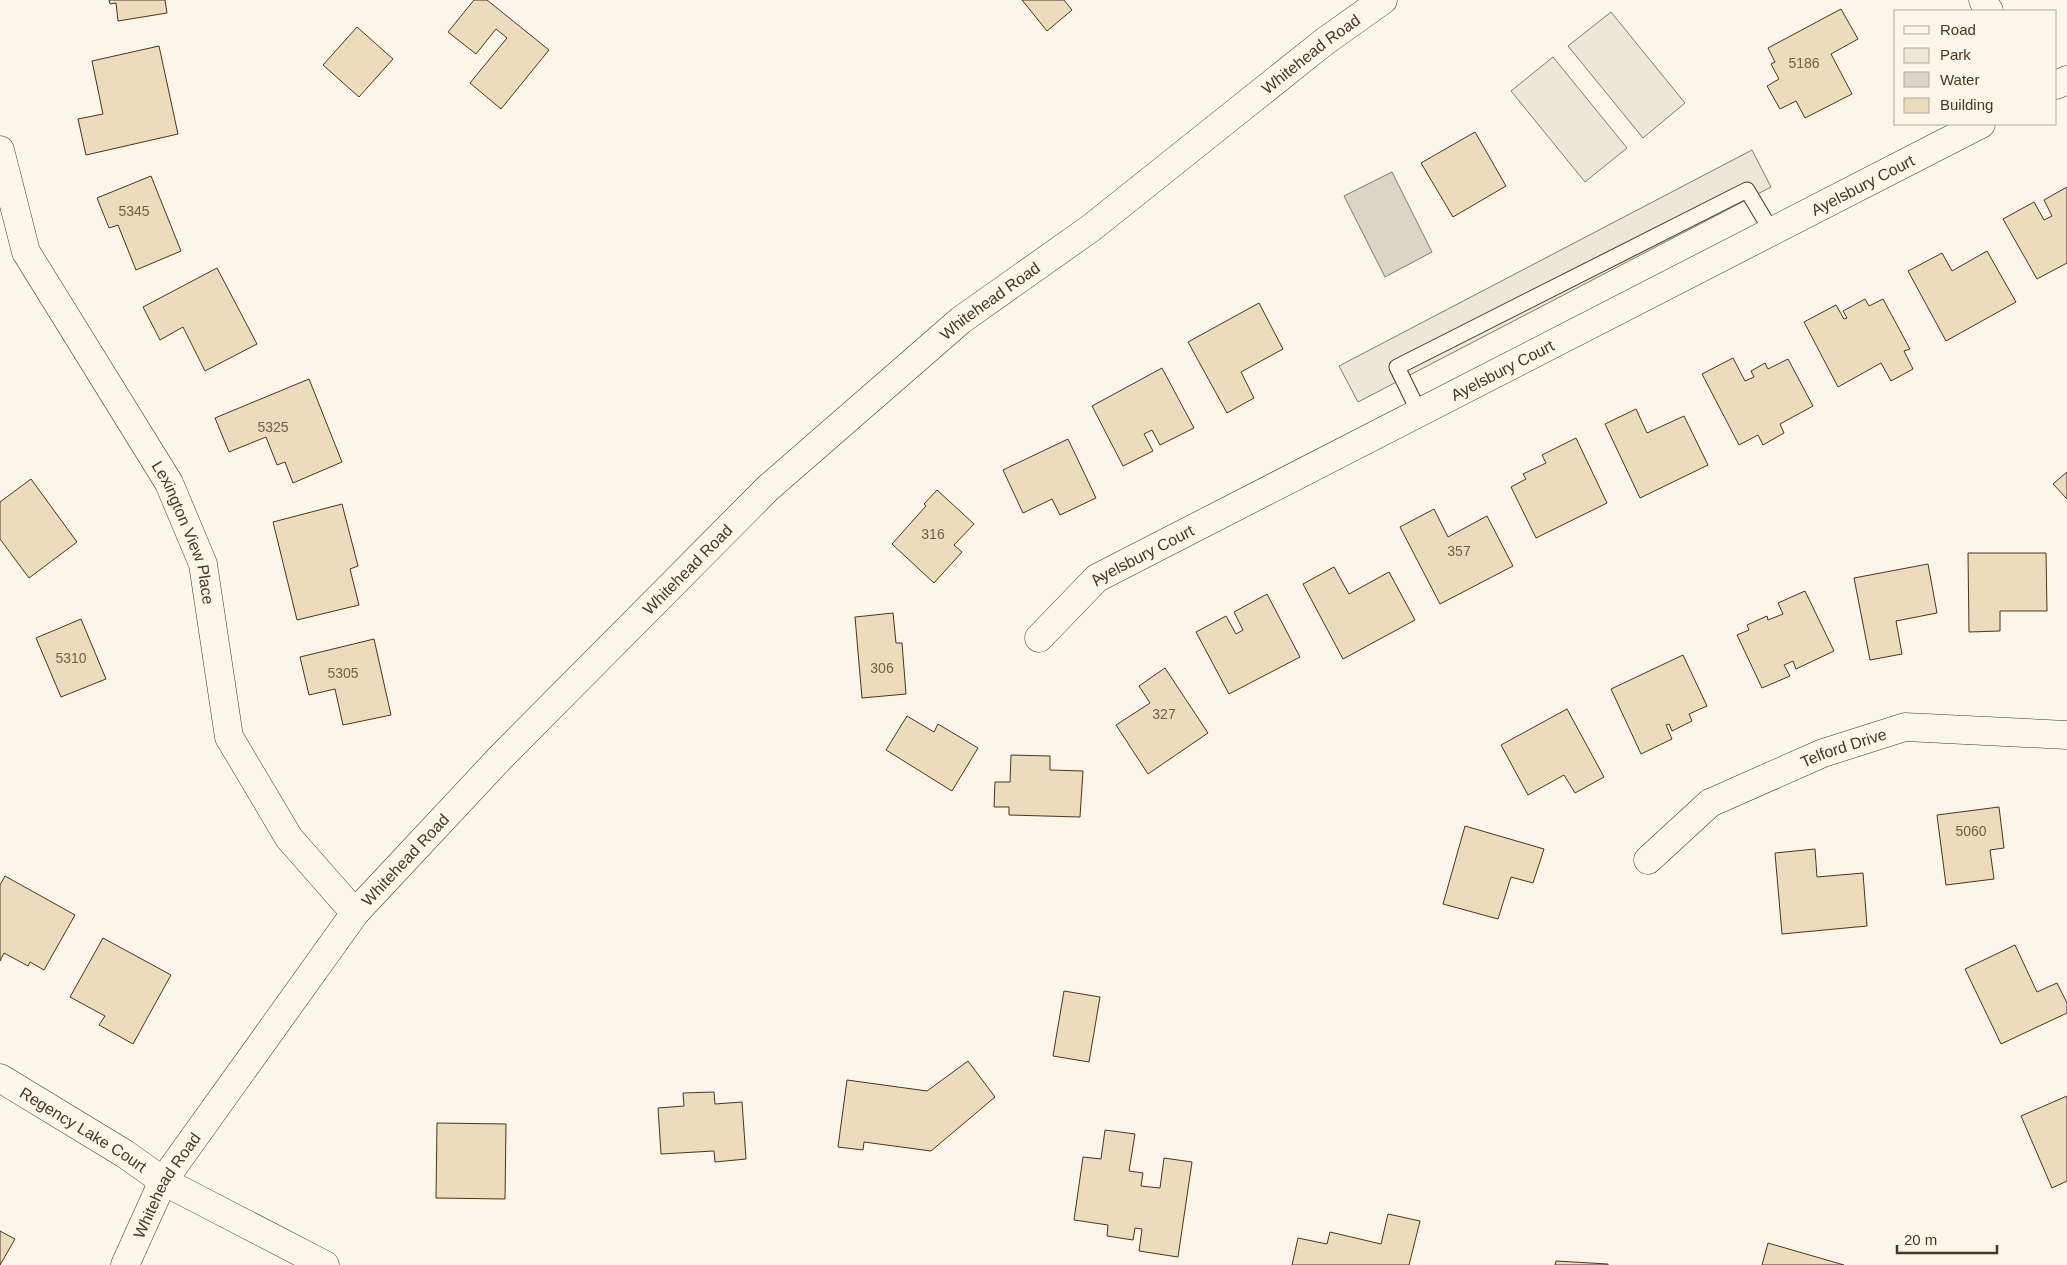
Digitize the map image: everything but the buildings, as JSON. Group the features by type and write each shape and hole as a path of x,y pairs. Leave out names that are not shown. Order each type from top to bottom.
{"street":[{"name":"Whitehead Road","path":"125,1265 163,1181 356,913 500,758 768,488 961,320 1091,228 1324,42 1383,0"},
{"name":"Ayelsbury Court","path":"1039,638 1097,578 1979,125"},
{"name":"Lexington View Place","path":"0,150 26,252 169,483 203,564 229,737 289,838 356,913"},
{"name":"Telford Drive","path":"1648,860 1710,803 1822,752 1905,727 2067,735"},
{"name":"Regency Lake Court","path":"0,1078 126,1154 163,1181 325,1265"}],"lane":[{"path":"1419,412 1397,367 1747,190 1772,232"}],"green space":[{"path":"1611,12 1685,103 1643,138 1568,46"},
{"path":"1553,57 1627,148 1585,182 1511,91"}],"shaded area":[{"path":"1752,150 1771,187 1358,402 1339,366"}],"water":[{"path":"1392,172 1432,252 1385,277 1344,196"}]}
